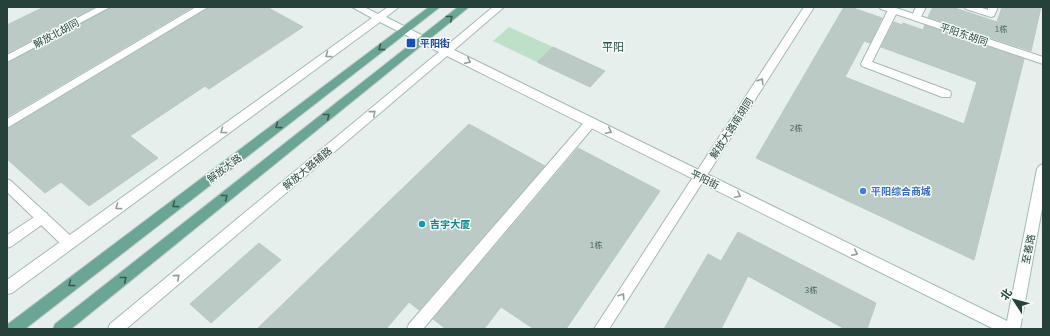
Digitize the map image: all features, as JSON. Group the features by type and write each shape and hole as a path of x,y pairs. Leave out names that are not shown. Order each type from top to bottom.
{"main road":[{"name":"解放大路","path":"13,329 435,7"},
{"path":"60,329 464,7"}],"street":[{"name":"解放北胡同","path":"7,59 105,7"},
{"path":"7,124 203,7"},
{"name":"平阳街","path":"357,7 1010,329"},
{"path":"7,288 394,7"},
{"name":"解放大路辅路","path":"115,329 500,7"},
{"name":"解放大路南胡同","path":"601,329 810,7"},
{"path":"916,18 921,7"},
{"path":"969,7 991,14 993,7"},
{"path":"888,8 866,64 946,94"},
{"name":"平阳东胡同","path":"888,8 1043,61"},
{"path":"414,329 591,122"},
{"name":"至善路","path":"1013,329 1043,169"},
{"path":"8,187 69,243"},
{"path":"7,242 42,217"}],"green space":[{"path":"509,27 553,47 537,62 493,41"}],"building":[{"path":"44,7 95,7 7,53 7,25"},
{"path":"111,7 193,7 7,117 7,63"},
{"path":"209,7 267,7 303,27 209,89 205,86 130,136 158,158 89,206 61,182 45,193 7,159 7,129"},
{"path":"844,7 850,7 882,18 870,43 864,41 845,77 964,124 977,82 881,47 894,22 902,25 903,23 923,30 925,25 1024,59 974,260 756,158"},
{"path":"933,7 952,7 997,22 1002,7 1041,7 1031,51 928,17"},
{"path":"553,47 605,71 590,87 537,62"},
{"name":"吉宇大厦","path":"469,124 545,166 419,310 409,302 386,329 257,329"},
{"path":"578,148 660,191 566,329 534,329 501,307 484,329 446,329 433,319"},
{"path":"738,232 876,303 867,329 845,329 748,276 721,329 664,329 708,254 721,261"},
{"path":"259,243 281,260 211,323 190,304"}],"place":[{"name":"平阳街","path":"411,43"},
{"name":"平阳综合商城","path":"863,191"},
{"name":"吉宇大厦","path":"422,224"}],"district":[{"name":"平阳","path":"613,47"}]}
